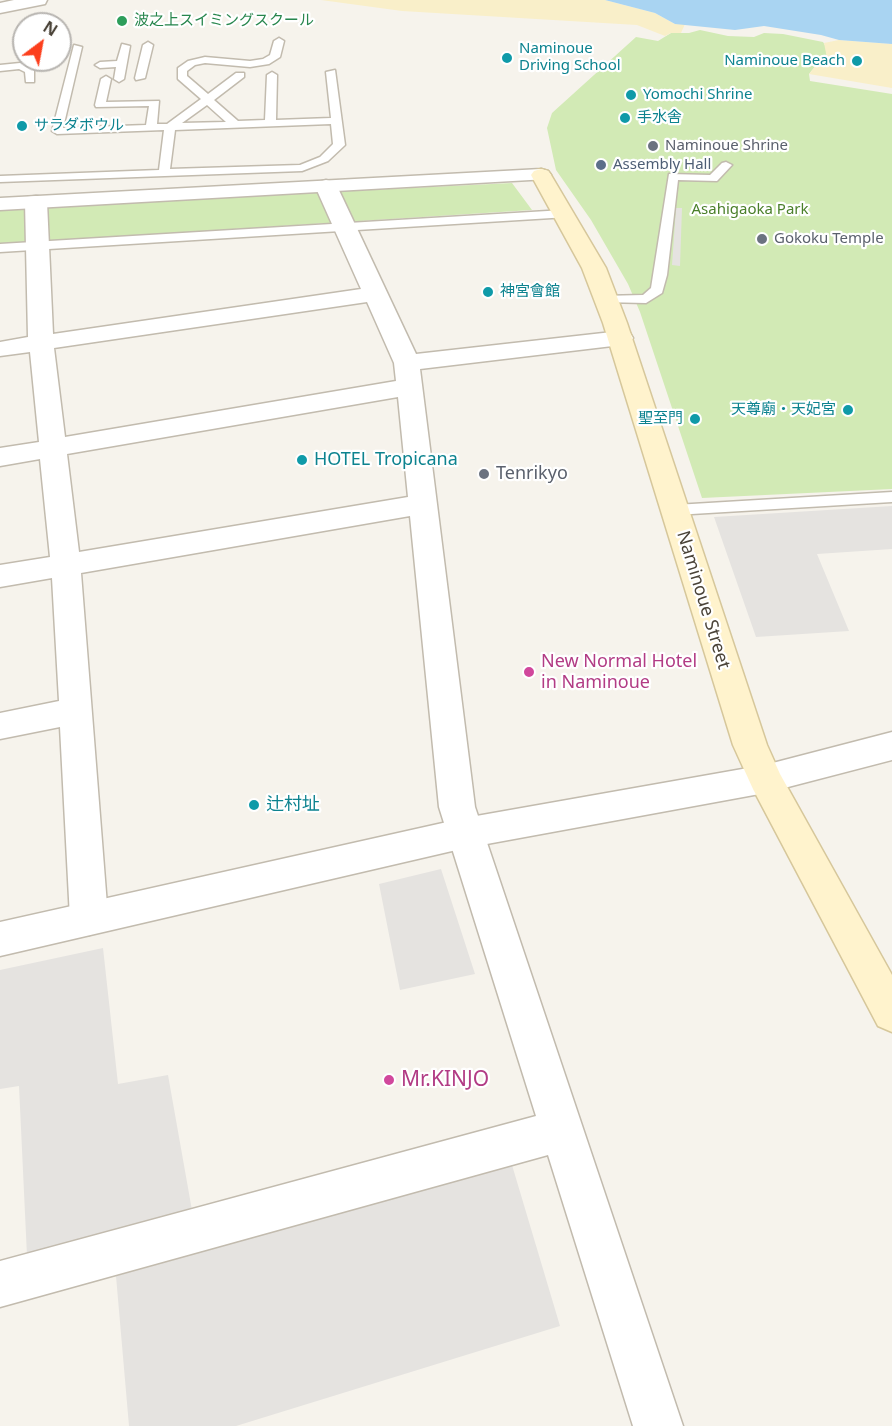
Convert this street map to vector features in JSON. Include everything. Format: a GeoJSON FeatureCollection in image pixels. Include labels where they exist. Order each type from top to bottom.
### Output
{"type":"FeatureCollection","features":[{"type":"Feature","properties":{"kind":"main road","name":"Naminoue Street"},"geometry":{"type":"LineString","coordinates":[[541,175],[594,268],[621,338],[740,720],[765,779],[892,1013]]}},
{"type":"Feature","properties":{"kind":"street"},"geometry":{"type":"LineString","coordinates":[[0,8],[39,0]]}},
{"type":"Feature","properties":{"kind":"street"},"geometry":{"type":"LineString","coordinates":[[0,204],[541,175]]}},
{"type":"Feature","properties":{"kind":"street"},"geometry":{"type":"LineString","coordinates":[[326,186],[375,294],[408,375],[457,807],[658,1426]]}},
{"type":"Feature","properties":{"kind":"street"},"geometry":{"type":"LineString","coordinates":[[36,202],[36,246],[42,343],[66,564],[89,918]]}},
{"type":"Feature","properties":{"kind":"street"},"geometry":{"type":"LineString","coordinates":[[0,349],[375,294]]}},
{"type":"Feature","properties":{"kind":"street"},"geometry":{"type":"LineString","coordinates":[[0,457],[408,375],[621,338]]}},
{"type":"Feature","properties":{"kind":"street"},"geometry":{"type":"LineString","coordinates":[[0,576],[423,504]]}},
{"type":"Feature","properties":{"kind":"street"},"geometry":{"type":"LineString","coordinates":[[0,726],[74,711]]}},
{"type":"Feature","properties":{"kind":"street"},"geometry":{"type":"LineString","coordinates":[[0,939],[465,832],[765,779],[892,746]]}},
{"type":"Feature","properties":{"kind":"street"},"geometry":{"type":"LineString","coordinates":[[0,1284],[561,1130]]}},
{"type":"Feature","properties":{"kind":"lane"},"geometry":{"type":"LineString","coordinates":[[236,125],[182,77],[182,70],[192,63],[205,60],[250,64],[265,62],[275,57],[279,41]]}},
{"type":"Feature","properties":{"kind":"lane"},"geometry":{"type":"LineString","coordinates":[[140,78],[148,64],[148,45]]}},
{"type":"Feature","properties":{"kind":"lane"},"geometry":{"type":"LineString","coordinates":[[119,79],[125,46]]}},
{"type":"Feature","properties":{"kind":"lane"},"geometry":{"type":"LineString","coordinates":[[77,47],[57,131],[335,121]]}},
{"type":"Feature","properties":{"kind":"lane"},"geometry":{"type":"LineString","coordinates":[[100,65],[121,64]]}},
{"type":"Feature","properties":{"kind":"lane"},"geometry":{"type":"LineString","coordinates":[[0,68],[20,66],[30,70],[30,80]]}},
{"type":"Feature","properties":{"kind":"lane"},"geometry":{"type":"LineString","coordinates":[[0,179],[302,168],[324,159],[339,145],[330,72]]}},
{"type":"Feature","properties":{"kind":"lane"},"geometry":{"type":"LineString","coordinates":[[164,173],[170,127],[240,75]]}},
{"type":"Feature","properties":{"kind":"lane"},"geometry":{"type":"LineString","coordinates":[[270,124],[272,75]]}},
{"type":"Feature","properties":{"kind":"lane"},"geometry":{"type":"LineString","coordinates":[[106,79],[100,105],[155,103],[151,128]]}},
{"type":"Feature","properties":{"kind":"lane"},"geometry":{"type":"LineString","coordinates":[[606,299],[646,299],[657,290],[661,275],[673,176],[713,179],[726,165]]}},
{"type":"Feature","properties":{"kind":"lane"},"geometry":{"type":"LineString","coordinates":[[0,248],[564,214]]}},
{"type":"Feature","properties":{"kind":"lane"},"geometry":{"type":"LineString","coordinates":[[675,510],[892,497]]}},
{"type":"Feature","properties":{"kind":"green space","name":"Asahigaoka Park"},"geometry":{"type":"Polygon","coordinates":[[[700,30],[728,36],[754,37],[764,33],[783,34],[823,42],[827,58],[817,64],[809,74],[810,81],[892,94],[892,489],[702,498],[640,312],[628,284],[591,220],[556,170],[547,128],[552,113],[636,37],[658,41],[671,33],[689,33],[700,30]]]}},
{"type":"Feature","properties":{"kind":"green space"},"geometry":{"type":"Polygon","coordinates":[[[512,183],[532,210],[0,244],[0,208],[512,183]]]}},
{"type":"Feature","properties":{"kind":"sand"},"geometry":{"type":"Polygon","coordinates":[[[321,0],[605,0],[655,13],[675,24],[685,24],[681,33],[671,33],[665,36],[637,25],[402,11],[321,0]]]}},
{"type":"Feature","properties":{"kind":"sand","name":"Naminoue Beach"},"geometry":{"type":"Polygon","coordinates":[[[839,40],[892,44],[892,88],[809,74],[817,64],[827,58],[824,43],[839,40]]]}},
{"type":"Feature","properties":{"kind":"shaded area"},"geometry":{"type":"Polygon","coordinates":[[[676,208],[682,208],[680,266],[672,265],[676,208]]]}},
{"type":"Feature","properties":{"kind":"shaded area"},"geometry":{"type":"Polygon","coordinates":[[[892,506],[892,549],[817,554],[849,631],[756,637],[714,517],[892,506]]]}},
{"type":"Feature","properties":{"kind":"shaded area"},"geometry":{"type":"Polygon","coordinates":[[[441,869],[475,974],[400,990],[379,884],[441,869]]]}},
{"type":"Feature","properties":{"kind":"shaded area"},"geometry":{"type":"Polygon","coordinates":[[[103,948],[118,1084],[168,1075],[193,1216],[27,1256],[19,1086],[0,1089],[0,970],[103,948]]]}},
{"type":"Feature","properties":{"kind":"shaded area"},"geometry":{"type":"Polygon","coordinates":[[[512,1165],[560,1326],[236,1426],[129,1426],[116,1276],[512,1165]]]}},
{"type":"Feature","properties":{"kind":"water"},"geometry":{"type":"Polygon","coordinates":[[[605,0],[892,0],[892,44],[839,40],[764,26],[735,30],[675,24],[655,13],[605,0]]]}},
{"type":"Feature","properties":{"kind":"place","name":"波之上スイミングスクール"},"geometry":{"type":"Point","coordinates":[122,21]}},
{"type":"Feature","properties":{"kind":"place","name":"Naminoue Driving School"},"geometry":{"type":"Point","coordinates":[507,58]}},
{"type":"Feature","properties":{"kind":"place","name":"Naminoue Beach"},"geometry":{"type":"Point","coordinates":[857,61]}},
{"type":"Feature","properties":{"kind":"place","name":"Yomochi Shrine"},"geometry":{"type":"Point","coordinates":[631,95]}},
{"type":"Feature","properties":{"kind":"place","name":"手水舎"},"geometry":{"type":"Point","coordinates":[625,118]}},
{"type":"Feature","properties":{"kind":"place","name":"サラダボウル"},"geometry":{"type":"Point","coordinates":[22,126]}},
{"type":"Feature","properties":{"kind":"place","name":"Naminoue Shrine"},"geometry":{"type":"Point","coordinates":[653,146]}},
{"type":"Feature","properties":{"kind":"place","name":"Assembly Hall"},"geometry":{"type":"Point","coordinates":[601,165]}},
{"type":"Feature","properties":{"kind":"place","name":"Gokoku Temple"},"geometry":{"type":"Point","coordinates":[762,239]}},
{"type":"Feature","properties":{"kind":"place","name":"神宮會館"},"geometry":{"type":"Point","coordinates":[488,292]}},
{"type":"Feature","properties":{"kind":"place","name":"天尊廟・天妃宮"},"geometry":{"type":"Point","coordinates":[848,410]}},
{"type":"Feature","properties":{"kind":"place","name":"聖至門"},"geometry":{"type":"Point","coordinates":[695,419]}},
{"type":"Feature","properties":{"kind":"place","name":"HOTEL Tropicana"},"geometry":{"type":"Point","coordinates":[302,460]}},
{"type":"Feature","properties":{"kind":"place","name":"Tenrikyo"},"geometry":{"type":"Point","coordinates":[484,474]}},
{"type":"Feature","properties":{"kind":"place","name":"New Normal Hotel in Naminoue"},"geometry":{"type":"Point","coordinates":[529,672]}},
{"type":"Feature","properties":{"kind":"place","name":"辻村址"},"geometry":{"type":"Point","coordinates":[254,805]}},
{"type":"Feature","properties":{"kind":"place","name":"Mr.KINJO"},"geometry":{"type":"Point","coordinates":[389,1080]}}]}
